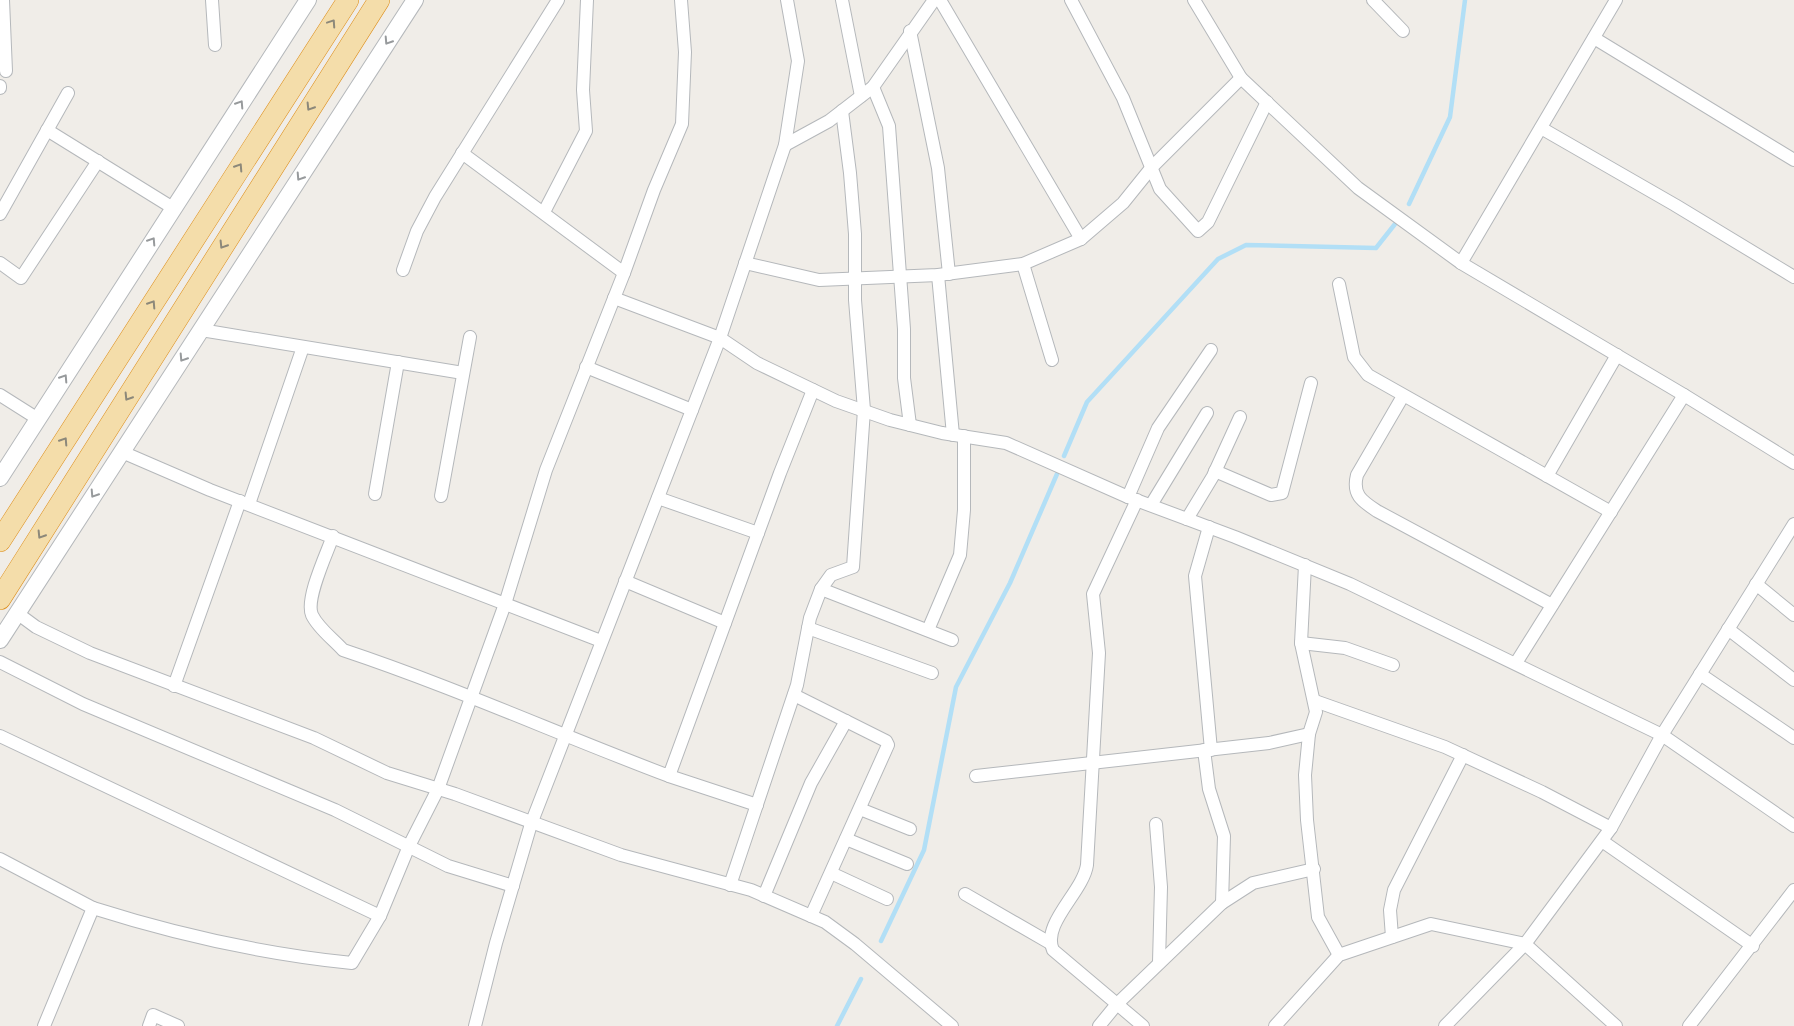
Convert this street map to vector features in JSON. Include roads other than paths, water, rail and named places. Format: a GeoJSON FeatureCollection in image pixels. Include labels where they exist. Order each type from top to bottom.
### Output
{"type":"FeatureCollection","features":[{"type":"Feature","properties":{"kind":"highway"},"geometry":{"type":"LineString","coordinates":[[0,541],[348,0]]}},
{"type":"Feature","properties":{"kind":"highway"},"geometry":{"type":"LineString","coordinates":[[0,599],[378,0]]}},
{"type":"Feature","properties":{"kind":"street"},"geometry":{"type":"LineString","coordinates":[[3,0],[6,71]]}},
{"type":"Feature","properties":{"kind":"street"},"geometry":{"type":"LineString","coordinates":[[212,0],[215,45]]}},
{"type":"Feature","properties":{"kind":"street"},"geometry":{"type":"LineString","coordinates":[[3,466],[38,419],[308,0]]}},
{"type":"Feature","properties":{"kind":"street"},"geometry":{"type":"LineString","coordinates":[[0,640],[415,0]]}},
{"type":"Feature","properties":{"kind":"street"},"geometry":{"type":"LineString","coordinates":[[544,212],[586,131],[582,90],[587,0]]}},
{"type":"Feature","properties":{"kind":"street"},"geometry":{"type":"LineString","coordinates":[[0,858],[93,908],[154,927],[220,943],[296,957],[352,963],[380,916],[409,846],[438,789],[473,698],[505,604],[546,470],[624,273],[654,190],[682,124],[685,52],[681,0]]}},
{"type":"Feature","properties":{"kind":"street"},"geometry":{"type":"LineString","coordinates":[[475,1026],[531,824],[720,338],[785,145],[798,61],[787,0]]}},
{"type":"Feature","properties":{"kind":"street"},"geometry":{"type":"LineString","coordinates":[[842,0],[861,96]]}},
{"type":"Feature","properties":{"kind":"street"},"geometry":{"type":"LineString","coordinates":[[785,145],[829,121],[873,86],[910,31],[934,0]]}},
{"type":"Feature","properties":{"kind":"street"},"geometry":{"type":"LineString","coordinates":[[940,0],[1081,239]]}},
{"type":"Feature","properties":{"kind":"street"},"geometry":{"type":"LineString","coordinates":[[1071,0],[1123,98],[1160,189],[1198,230],[1208,222],[1267,102]]}},
{"type":"Feature","properties":{"kind":"street"},"geometry":{"type":"LineString","coordinates":[[1194,0],[1242,78],[1358,188],[1461,263],[1684,395],[1794,463]]}},
{"type":"Feature","properties":{"kind":"street"},"geometry":{"type":"LineString","coordinates":[[1373,0],[1402,31]]}},
{"type":"Feature","properties":{"kind":"street"},"geometry":{"type":"LineString","coordinates":[[1461,263],[1616,0]]}},
{"type":"Feature","properties":{"kind":"street"},"geometry":{"type":"LineString","coordinates":[[403,270],[417,231],[554,1]]}},
{"type":"Feature","properties":{"kind":"street"},"geometry":{"type":"LineString","coordinates":[[910,31],[938,168],[944,275],[964,510],[960,555],[928,630]]}},
{"type":"Feature","properties":{"kind":"street"},"geometry":{"type":"LineString","coordinates":[[1594,38],[1794,160]]}},
{"type":"Feature","properties":{"kind":"street"},"geometry":{"type":"LineString","coordinates":[[745,263],[818,280],[944,275],[1023,264],[1081,239],[1123,203],[1152,167],[1242,78]]}},
{"type":"Feature","properties":{"kind":"street"},"geometry":{"type":"LineString","coordinates":[[873,86],[889,126],[904,328],[904,378],[910,425]]}},
{"type":"Feature","properties":{"kind":"street"},"geometry":{"type":"LineString","coordinates":[[0,214],[68,93]]}},
{"type":"Feature","properties":{"kind":"street"},"geometry":{"type":"LineString","coordinates":[[730,884],[794,695],[808,628],[821,588],[830,575],[853,567],[864,410],[855,278],[855,234],[842,111]]}},
{"type":"Feature","properties":{"kind":"street"},"geometry":{"type":"LineString","coordinates":[[1541,128],[1675,205],[1794,277]]}},
{"type":"Feature","properties":{"kind":"street"},"geometry":{"type":"LineString","coordinates":[[47,130],[173,208]]}},
{"type":"Feature","properties":{"kind":"street"},"geometry":{"type":"LineString","coordinates":[[462,153],[624,273]]}},
{"type":"Feature","properties":{"kind":"street"},"geometry":{"type":"LineString","coordinates":[[0,263],[21,278],[98,161]]}},
{"type":"Feature","properties":{"kind":"street"},"geometry":{"type":"LineString","coordinates":[[1023,264],[1052,360]]}},
{"type":"Feature","properties":{"kind":"street"},"geometry":{"type":"LineString","coordinates":[[1338,284],[1354,357],[1359,366],[1368,375],[1611,512]]}},
{"type":"Feature","properties":{"kind":"street"},"geometry":{"type":"LineString","coordinates":[[614,298],[720,338],[757,363],[813,390],[864,410],[910,425],[1006,444],[1132,498],[1350,584],[1662,735],[1794,826]]}},
{"type":"Feature","properties":{"kind":"street"},"geometry":{"type":"LineString","coordinates":[[201,330],[463,373]]}},
{"type":"Feature","properties":{"kind":"street"},"geometry":{"type":"LineString","coordinates":[[441,496],[470,337]]}},
{"type":"Feature","properties":{"kind":"street"},"geometry":{"type":"LineString","coordinates":[[174,686],[245,503],[302,347]]}},
{"type":"Feature","properties":{"kind":"street"},"geometry":{"type":"LineString","coordinates":[[1143,1026],[1052,950],[1050,943],[1054,927],[1086,873],[1094,763],[1099,643],[1093,594],[1158,428],[1211,350]]}},
{"type":"Feature","properties":{"kind":"street"},"geometry":{"type":"LineString","coordinates":[[1547,476],[1617,355]]}},
{"type":"Feature","properties":{"kind":"street"},"geometry":{"type":"LineString","coordinates":[[375,494],[398,362]]}},
{"type":"Feature","properties":{"kind":"street"},"geometry":{"type":"LineString","coordinates":[[586,367],[692,410]]}},
{"type":"Feature","properties":{"kind":"street"},"geometry":{"type":"LineString","coordinates":[[1216,471],[1271,495],[1282,493],[1311,383]]}},
{"type":"Feature","properties":{"kind":"street"},"geometry":{"type":"LineString","coordinates":[[669,776],[758,533],[813,390]]}},
{"type":"Feature","properties":{"kind":"street"},"geometry":{"type":"LineString","coordinates":[[0,395],[38,419]]}},
{"type":"Feature","properties":{"kind":"street"},"geometry":{"type":"LineString","coordinates":[[1516,663],[1684,395]]}},
{"type":"Feature","properties":{"kind":"street"},"geometry":{"type":"LineString","coordinates":[[1403,396],[1357,475],[1354,489],[1356,494],[1363,502],[1377,511],[1552,605]]}},
{"type":"Feature","properties":{"kind":"street"},"geometry":{"type":"LineString","coordinates":[[1151,505],[1206,413]]}},
{"type":"Feature","properties":{"kind":"street"},"geometry":{"type":"LineString","coordinates":[[1187,519],[1216,471],[1240,417]]}},
{"type":"Feature","properties":{"kind":"street"},"geometry":{"type":"LineString","coordinates":[[122,452],[245,503],[601,641]]}},
{"type":"Feature","properties":{"kind":"street"},"geometry":{"type":"LineString","coordinates":[[658,498],[758,533]]}},
{"type":"Feature","properties":{"kind":"street"},"geometry":{"type":"LineString","coordinates":[[1445,1026],[1525,944],[1602,841],[1662,735],[1794,524]]}},
{"type":"Feature","properties":{"kind":"street"},"geometry":{"type":"LineString","coordinates":[[1209,527],[1195,576],[1208,750],[1209,790],[1224,836],[1222,903]]}},
{"type":"Feature","properties":{"kind":"street"},"geometry":{"type":"LineString","coordinates":[[333,536],[311,601],[312,615],[325,632],[343,650],[473,698],[564,736],[669,776],[757,805]]}},
{"type":"Feature","properties":{"kind":"street"},"geometry":{"type":"LineString","coordinates":[[1305,566],[1301,643],[1316,712],[1309,734],[1306,793],[1307,820],[1318,917],[1339,955]]}},
{"type":"Feature","properties":{"kind":"street"},"geometry":{"type":"LineString","coordinates":[[625,581],[725,623]]}},
{"type":"Feature","properties":{"kind":"street"},"geometry":{"type":"LineString","coordinates":[[1756,584],[1794,615]]}},
{"type":"Feature","properties":{"kind":"street"},"geometry":{"type":"LineString","coordinates":[[821,588],[952,640]]}},
{"type":"Feature","properties":{"kind":"street"},"geometry":{"type":"LineString","coordinates":[[17,613],[36,627],[90,653],[314,738],[387,773],[438,789],[621,855],[730,884],[825,922],[855,944],[952,1026]]}},
{"type":"Feature","properties":{"kind":"street"},"geometry":{"type":"LineString","coordinates":[[808,628],[932,673]]}},
{"type":"Feature","properties":{"kind":"street"},"geometry":{"type":"LineString","coordinates":[[1728,629],[1794,680]]}},
{"type":"Feature","properties":{"kind":"street"},"geometry":{"type":"LineString","coordinates":[[1301,643],[1346,648],[1393,665]]}},
{"type":"Feature","properties":{"kind":"street"},"geometry":{"type":"LineString","coordinates":[[0,662],[83,704],[335,810],[448,866],[513,886]]}},
{"type":"Feature","properties":{"kind":"street"},"geometry":{"type":"LineString","coordinates":[[1700,674],[1794,738]]}},
{"type":"Feature","properties":{"kind":"street"},"geometry":{"type":"LineString","coordinates":[[794,695],[886,741],[888,745],[811,916]]}},
{"type":"Feature","properties":{"kind":"street"},"geometry":{"type":"LineString","coordinates":[[1315,701],[1445,747],[1542,792],[1611,828]]}},
{"type":"Feature","properties":{"kind":"street"},"geometry":{"type":"LineString","coordinates":[[764,896],[811,783],[846,721]]}},
{"type":"Feature","properties":{"kind":"street"},"geometry":{"type":"LineString","coordinates":[[976,776],[1269,743],[1309,734]]}},
{"type":"Feature","properties":{"kind":"street"},"geometry":{"type":"LineString","coordinates":[[0,736],[380,916]]}},
{"type":"Feature","properties":{"kind":"street"},"geometry":{"type":"LineString","coordinates":[[1392,937],[1390,910],[1394,890],[1463,756]]}},
{"type":"Feature","properties":{"kind":"street"},"geometry":{"type":"LineString","coordinates":[[860,809],[910,829]]}},
{"type":"Feature","properties":{"kind":"street"},"geometry":{"type":"LineString","coordinates":[[1156,824],[1161,887],[1159,962]]}},
{"type":"Feature","properties":{"kind":"street"},"geometry":{"type":"LineString","coordinates":[[846,839],[907,864]]}},
{"type":"Feature","properties":{"kind":"street"},"geometry":{"type":"LineString","coordinates":[[1602,841],[1753,946]]}},
{"type":"Feature","properties":{"kind":"street"},"geometry":{"type":"LineString","coordinates":[[1099,1026],[1117,1004],[1159,962],[1222,903],[1253,883],[1314,869]]}},
{"type":"Feature","properties":{"kind":"street"},"geometry":{"type":"LineString","coordinates":[[831,873],[887,899]]}},
{"type":"Feature","properties":{"kind":"street"},"geometry":{"type":"LineString","coordinates":[[1689,1026],[1753,946],[1794,890]]}},
{"type":"Feature","properties":{"kind":"street"},"geometry":{"type":"LineString","coordinates":[[965,894],[1050,943]]}},
{"type":"Feature","properties":{"kind":"street"},"geometry":{"type":"LineString","coordinates":[[44,1026],[93,908]]}},
{"type":"Feature","properties":{"kind":"street"},"geometry":{"type":"LineString","coordinates":[[1276,1026],[1339,955],[1431,924],[1525,944],[1616,1026]]}},
{"type":"Feature","properties":{"kind":"street"},"geometry":{"type":"LineString","coordinates":[[149,1026],[154,1015],[178,1026]]}},
{"type":"Feature","properties":{"kind":"waterway"},"geometry":{"type":"LineString","coordinates":[[1409,204],[1450,117],[1465,0]]}},
{"type":"Feature","properties":{"kind":"waterway"},"geometry":{"type":"LineString","coordinates":[[1064,456],[1087,402],[1218,259],[1246,245],[1376,248],[1395,224]]}},
{"type":"Feature","properties":{"kind":"waterway"},"geometry":{"type":"LineString","coordinates":[[881,941],[924,850],[956,687],[1010,583],[1057,474]]}},
{"type":"Feature","properties":{"kind":"waterway"},"geometry":{"type":"LineString","coordinates":[[837,1026],[861,979]]}}]}
